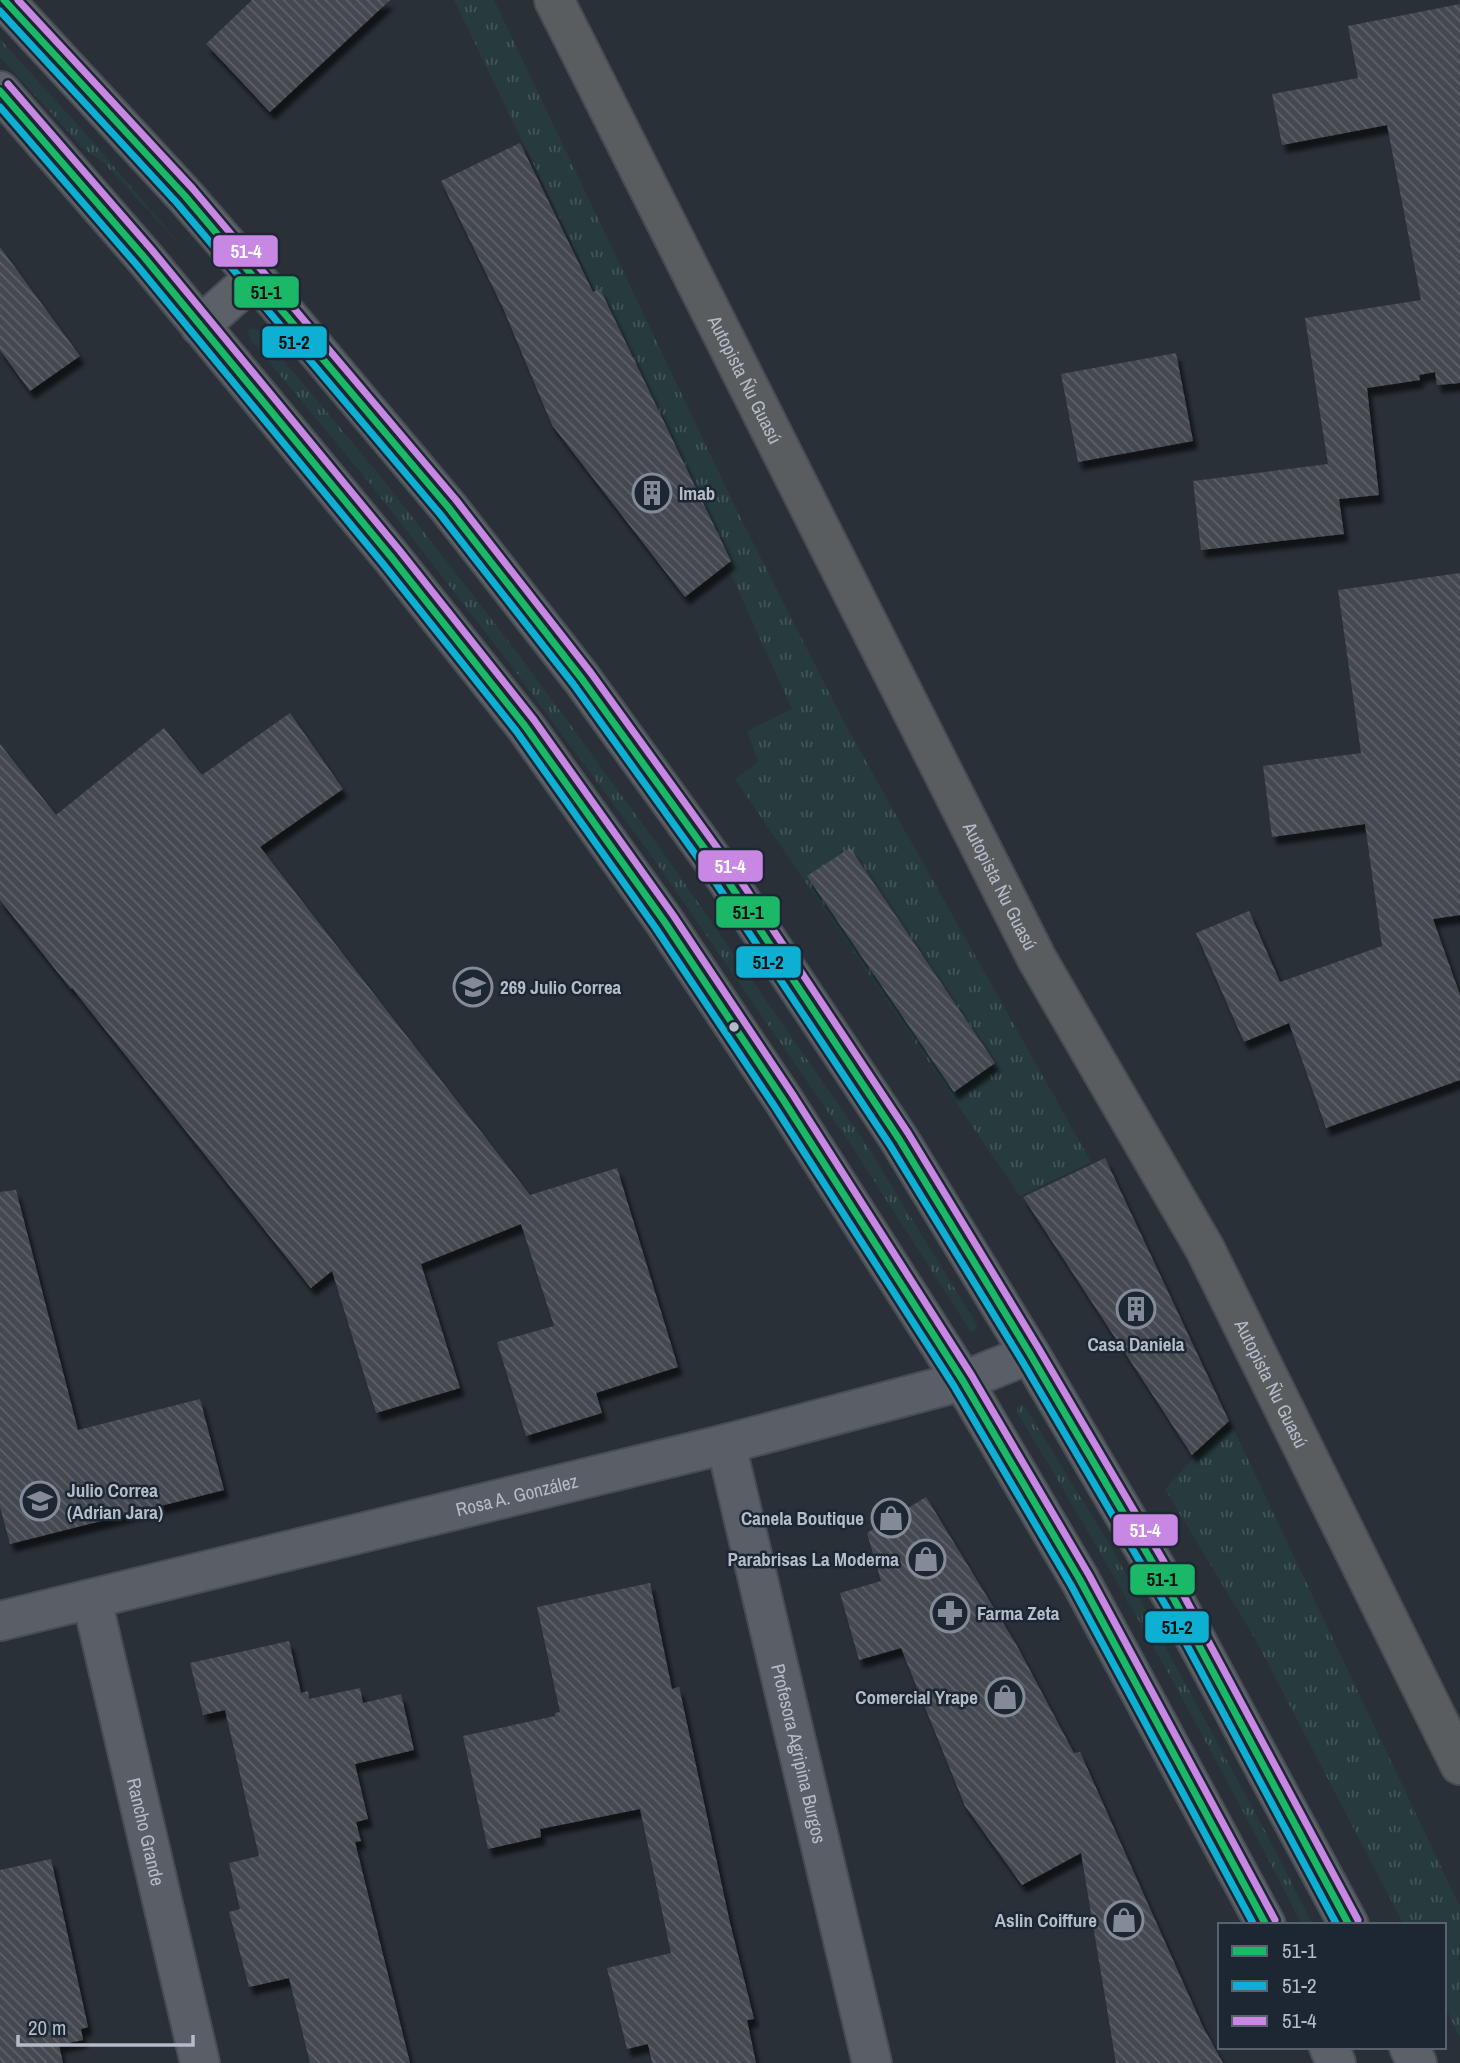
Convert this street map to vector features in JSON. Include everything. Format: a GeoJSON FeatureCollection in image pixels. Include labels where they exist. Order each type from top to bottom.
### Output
{"type":"FeatureCollection","features":[{"type":"Feature","properties":{"kind":"highway","name":"Autopista Ñu Guasú"},"geometry":{"type":"LineString","coordinates":[[554,0],[1037,959],[1205,1249],[1460,1765]]}},
{"type":"Feature","properties":{"kind":"main road"},"geometry":{"type":"LineString","coordinates":[[4,0],[185,196],[457,517],[582,679],[725,877],[899,1139],[1030,1354],[1175,1601],[1348,1923]]}},
{"type":"Feature","properties":{"kind":"main road"},"geometry":{"type":"LineString","coordinates":[[0,91],[392,558],[525,726],[671,932],[784,1101],[963,1381],[1080,1580],[1265,1923]]}},
{"type":"Feature","properties":{"kind":"main road"},"geometry":{"type":"LineString","coordinates":[[200,326],[255,277]]}},
{"type":"Feature","properties":{"kind":"street","name":"Rosa A. González"},"geometry":{"type":"LineString","coordinates":[[0,1621],[726,1444],[963,1381],[1030,1354]]}},
{"type":"Feature","properties":{"kind":"street","name":"Profesora Agripina Burgos"},"geometry":{"type":"LineString","coordinates":[[726,1444],[872,2063]]}},
{"type":"Feature","properties":{"kind":"street","name":"Rancho Grande"},"geometry":{"type":"LineString","coordinates":[[92,1600],[200,2063]]}},
{"type":"Feature","properties":{"kind":"green space"},"geometry":{"type":"Polygon","coordinates":[[[454,0],[494,0],[742,521],[845,724],[1091,1162],[1020,1196],[735,779],[758,762],[747,731],[792,709],[719,548],[454,0]]]}},
{"type":"Feature","properties":{"kind":"green space"},"geometry":{"type":"Polygon","coordinates":[[[0,39],[184,249],[103,162],[85,150],[0,57],[0,39]]]}},
{"type":"Feature","properties":{"kind":"green space"},"geometry":{"type":"Polygon","coordinates":[[[252,328],[259,331],[382,478],[520,656],[660,848],[866,1144],[977,1325],[976,1330],[971,1332],[855,1151],[651,855],[510,664],[372,486],[250,339],[248,331],[252,328]]]}},
{"type":"Feature","properties":{"kind":"green space"},"geometry":{"type":"Polygon","coordinates":[[[1024,1405],[1114,1552],[1312,1923],[1301,1923],[1164,1666],[1017,1412],[1018,1406],[1024,1405]]]}},
{"type":"Feature","properties":{"kind":"green space"},"geometry":{"type":"Polygon","coordinates":[[[1233,1428],[1460,1907],[1460,2038],[1446,2008],[1446,1923],[1403,1923],[1254,1637],[1165,1489],[1207,1444],[1233,1428]]]}},
{"type":"Feature","properties":{"kind":"building"},"geometry":{"type":"Polygon","coordinates":[[[252,0],[390,0],[270,112],[206,44],[252,0]]]}},
{"type":"Feature","properties":{"kind":"building"},"geometry":{"type":"Polygon","coordinates":[[[1460,4],[1460,383],[1437,385],[1435,372],[1419,375],[1420,380],[1367,388],[1379,495],[1339,499],[1344,534],[1201,550],[1193,481],[1328,464],[1305,318],[1421,300],[1387,125],[1282,145],[1272,94],[1358,78],[1348,26],[1460,4]]]}},
{"type":"Feature","properties":{"kind":"building","name":"Imab"},"geometry":{"type":"Polygon","coordinates":[[[520,143],[593,292],[600,289],[731,561],[685,597],[552,425],[503,308],[441,181],[520,143]]]}},
{"type":"Feature","properties":{"kind":"building"},"geometry":{"type":"Polygon","coordinates":[[[0,247],[80,356],[30,391],[0,350],[0,247]]]}},
{"type":"Feature","properties":{"kind":"building"},"geometry":{"type":"Polygon","coordinates":[[[1176,353],[1193,441],[1078,462],[1061,374],[1176,353]]]}},
{"type":"Feature","properties":{"kind":"building"},"geometry":{"type":"Polygon","coordinates":[[[1460,573],[1460,915],[1433,919],[1460,995],[1460,1080],[1326,1128],[1289,1023],[1244,1042],[1196,933],[1249,911],[1280,982],[1382,946],[1365,824],[1272,837],[1263,766],[1361,753],[1338,590],[1460,573]]]}},
{"type":"Feature","properties":{"kind":"building"},"geometry":{"type":"Polygon","coordinates":[[[290,713],[343,789],[260,847],[530,1195],[617,1168],[678,1367],[596,1393],[602,1413],[526,1436],[497,1342],[554,1326],[521,1224],[421,1264],[460,1388],[376,1413],[332,1271],[311,1288],[0,900],[0,744],[56,815],[164,728],[202,775],[290,713]]]}},
{"type":"Feature","properties":{"kind":"building"},"geometry":{"type":"Polygon","coordinates":[[[850,848],[995,1063],[954,1092],[807,876],[850,848]]]}},
{"type":"Feature","properties":{"kind":"building","name":"Casa Daniela"},"geometry":{"type":"Polygon","coordinates":[[[1105,1158],[1229,1421],[1192,1455],[1023,1197],[1105,1158]]]}},
{"type":"Feature","properties":{"kind":"building"},"geometry":{"type":"Polygon","coordinates":[[[16,1190],[78,1430],[200,1399],[224,1490],[10,1544],[0,1507],[0,1192],[16,1190]]]}},
{"type":"Feature","properties":{"kind":"building"},"geometry":{"type":"Polygon","coordinates":[[[926,1497],[1016,1644],[1074,1753],[1080,1752],[1203,2027],[1223,2063],[1116,2063],[1081,1853],[1022,1885],[965,1806],[901,1648],[859,1660],[840,1593],[881,1581],[867,1533],[926,1497]]]}},
{"type":"Feature","properties":{"kind":"building"},"geometry":{"type":"Polygon","coordinates":[[[650,1583],[672,1689],[679,1687],[730,1923],[754,2019],[747,2020],[756,2063],[652,2063],[648,2044],[627,2049],[607,1968],[671,1953],[640,1809],[540,1829],[541,1837],[488,1849],[463,1736],[555,1716],[555,1713],[560,1712],[537,1607],[650,1583]]]}},
{"type":"Feature","properties":{"kind":"building"},"geometry":{"type":"Polygon","coordinates":[[[289,1641],[301,1693],[308,1691],[309,1699],[360,1688],[363,1703],[401,1694],[414,1750],[355,1764],[368,1819],[356,1822],[361,1841],[355,1842],[410,2063],[310,2063],[289,1978],[249,1987],[229,1912],[240,1909],[229,1863],[259,1856],[225,1710],[203,1715],[190,1663],[289,1641]]]}},
{"type":"Feature","properties":{"kind":"building"},"geometry":{"type":"Polygon","coordinates":[[[51,1859],[88,2027],[81,2029],[83,2040],[59,2045],[63,2063],[0,2063],[0,1870],[51,1859]]]}},
{"type":"Feature","properties":{"kind":"transit line","name":"51-1"},"geometry":{"type":"LineString","coordinates":[[4,0],[185,196],[448,507],[582,679],[725,877],[899,1139],[1030,1354],[1175,1601],[1348,1923]]}},
{"type":"Feature","properties":{"kind":"transit line","name":"51-4"},"geometry":{"type":"LineString","coordinates":[[18,0],[193,189],[456,500],[591,673],[734,871],[908,1133],[1039,1349],[1184,1596],[1358,1920]]}},
{"type":"Feature","properties":{"kind":"transit line","name":"51-2"},"geometry":{"type":"LineString","coordinates":[[0,11],[177,203],[440,514],[574,685],[716,883],[890,1145],[1021,1359],[1166,1606],[1336,1923]]}},
{"type":"Feature","properties":{"kind":"transit line","name":"51-4"},"geometry":{"type":"LineString","coordinates":[[8,84],[152,250],[400,551],[534,720],[673,915],[793,1095],[972,1376],[1089,1575],[1275,1920]]}},
{"type":"Feature","properties":{"kind":"transit line","name":"51-1"},"geometry":{"type":"LineString","coordinates":[[0,91],[144,257],[392,558],[525,726],[664,921],[784,1101],[963,1381],[1080,1580],[1265,1923]]}},
{"type":"Feature","properties":{"kind":"transit line","name":"51-2"},"geometry":{"type":"LineString","coordinates":[[0,107],[136,264],[384,565],[517,732],[655,927],[775,1107],[954,1386],[1071,1585],[1253,1923]]}},
{"type":"Feature","properties":{"kind":"place","name":"Imab"},"geometry":{"type":"Point","coordinates":[652,493]}},
{"type":"Feature","properties":{"kind":"place","name":"269 Julio Correa"},"geometry":{"type":"Point","coordinates":[473,987]}},
{"type":"Feature","properties":{"kind":"place","name":"Casa Daniela"},"geometry":{"type":"Point","coordinates":[1136,1309]}},
{"type":"Feature","properties":{"kind":"place","name":"Julio Correa (Adrian Jara)"},"geometry":{"type":"Point","coordinates":[40,1501]}},
{"type":"Feature","properties":{"kind":"place","name":"Canela Boutique"},"geometry":{"type":"Point","coordinates":[891,1518]}},
{"type":"Feature","properties":{"kind":"place","name":"Parabrisas La Moderna"},"geometry":{"type":"Point","coordinates":[926,1559]}},
{"type":"Feature","properties":{"kind":"place","name":"Farma Zeta"},"geometry":{"type":"Point","coordinates":[950,1613]}},
{"type":"Feature","properties":{"kind":"place","name":"Comercial Yrape"},"geometry":{"type":"Point","coordinates":[1005,1697]}},
{"type":"Feature","properties":{"kind":"place","name":"Aslin Coiffure"},"geometry":{"type":"Point","coordinates":[1124,1920]}}]}
